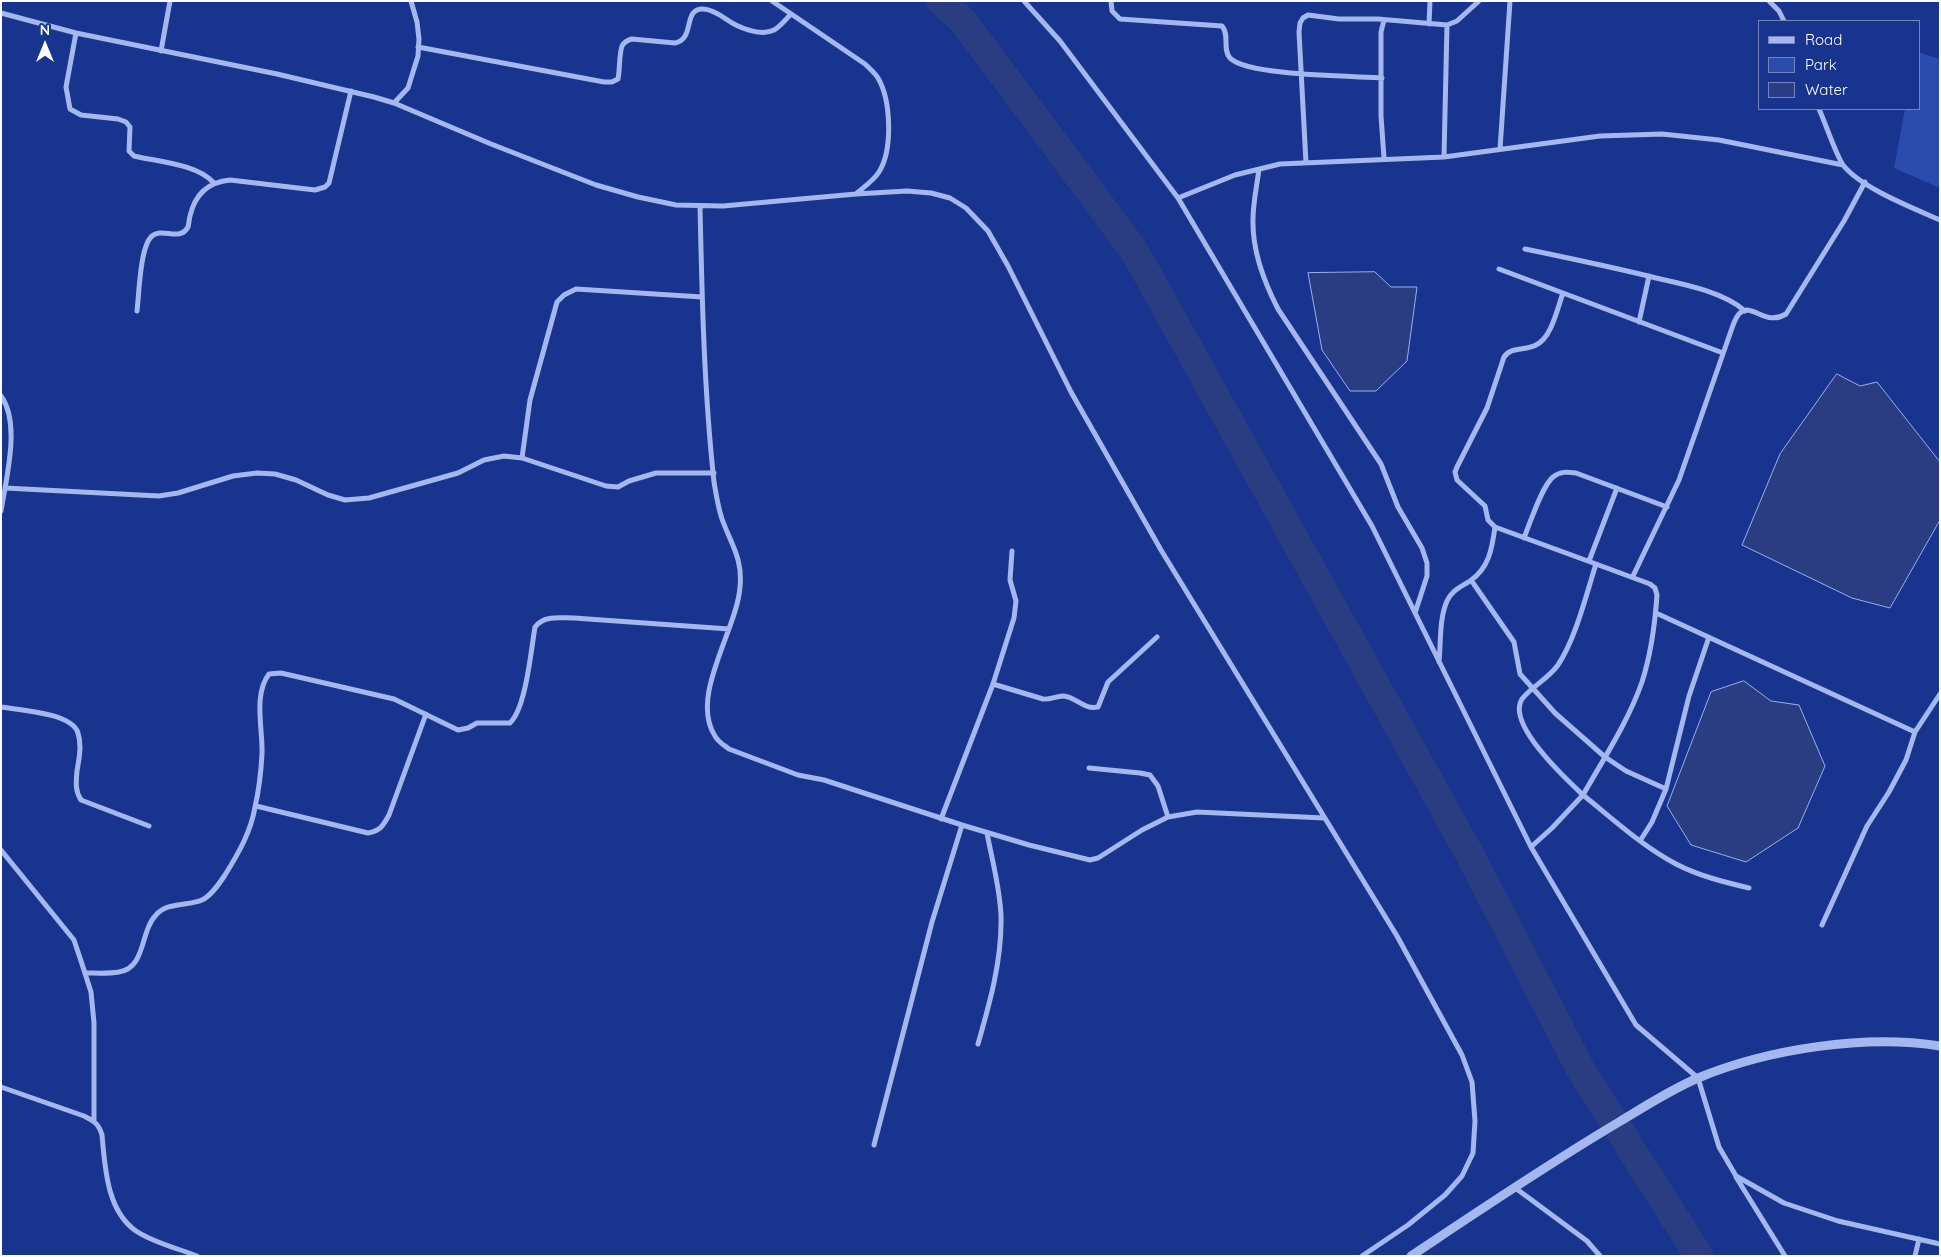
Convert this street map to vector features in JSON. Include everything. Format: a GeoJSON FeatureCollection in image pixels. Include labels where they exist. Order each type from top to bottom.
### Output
{"type":"FeatureCollection","features":[{"type":"Feature","properties":{"kind":"street"},"geometry":{"type":"LineString","coordinates":[[161,51],[170,1]]}},
{"type":"Feature","properties":{"kind":"street"},"geometry":{"type":"LineString","coordinates":[[394,103],[408,88],[416,63],[418,47],[417,22],[411,1]]}},
{"type":"Feature","properties":{"kind":"street"},"geometry":{"type":"LineString","coordinates":[[772,1],[865,64],[877,77],[884,91],[888,112],[887,150],[880,172],[856,194]]}},
{"type":"Feature","properties":{"kind":"street"},"geometry":{"type":"LineString","coordinates":[[1024,1],[1060,41],[1178,198],[1372,526],[1531,847],[1636,1025],[1698,1078],[1719,1147],[1785,1256]]}},
{"type":"Feature","properties":{"kind":"street"},"geometry":{"type":"LineString","coordinates":[[1111,1],[1112,11],[1120,19],[1222,26],[1226,34],[1226,50],[1230,58],[1237,63],[1249,67],[1303,74],[1382,78]]}},
{"type":"Feature","properties":{"kind":"street"},"geometry":{"type":"LineString","coordinates":[[1429,24],[1430,1]]}},
{"type":"Feature","properties":{"kind":"street"},"geometry":{"type":"LineString","coordinates":[[1306,163],[1300,32],[1300,23],[1303,18],[1308,15],[1339,19],[1447,25],[1457,21],[1478,1]]}},
{"type":"Feature","properties":{"kind":"street"},"geometry":{"type":"LineString","coordinates":[[1500,150],[1510,1]]}},
{"type":"Feature","properties":{"kind":"street"},"geometry":{"type":"LineString","coordinates":[[1772,2],[1783,20]]}},
{"type":"Feature","properties":{"kind":"street"},"geometry":{"type":"LineString","coordinates":[[418,47],[612,82],[618,79],[621,68],[622,45],[626,41],[632,39],[682,42],[686,37],[692,14],[697,10],[709,10],[736,25],[763,32],[776,29],[791,14]]}},
{"type":"Feature","properties":{"kind":"street"},"geometry":{"type":"LineString","coordinates":[[1,13],[76,33],[250,68],[394,103],[491,144],[596,185],[676,206],[723,206],[908,191],[931,193],[950,198],[966,208],[988,231],[1008,266],[1071,392],[1160,550],[1397,936],[1462,1055],[1472,1082],[1475,1121],[1473,1154],[1462,1176],[1446,1195],[1408,1225],[1362,1256]]}},
{"type":"Feature","properties":{"kind":"street"},"geometry":{"type":"LineString","coordinates":[[1384,20],[1381,32],[1381,116],[1384,158]]}},
{"type":"Feature","properties":{"kind":"street"},"geometry":{"type":"LineString","coordinates":[[1444,157],[1447,25]]}},
{"type":"Feature","properties":{"kind":"street"},"geometry":{"type":"LineString","coordinates":[[76,33],[66,87],[70,109],[81,115],[118,119],[126,122],[130,127],[129,151],[134,156],[195,169],[206,175],[214,183]]}},
{"type":"Feature","properties":{"kind":"street"},"geometry":{"type":"LineString","coordinates":[[137,311],[142,262],[146,245],[152,236],[158,233],[177,234],[184,232],[188,226],[190,214],[204,189],[214,183],[230,180],[315,190],[326,187],[329,183],[350,91]]}},
{"type":"Feature","properties":{"kind":"street"},"geometry":{"type":"LineString","coordinates":[[1819,110],[1843,165]]}},
{"type":"Feature","properties":{"kind":"street"},"geometry":{"type":"LineString","coordinates":[[1178,198],[1235,175],[1280,164],[1384,158],[1444,157],[1600,136],[1662,134],[1719,140],[1843,165],[1865,182],[1940,220]]}},
{"type":"Feature","properties":{"kind":"street"},"geometry":{"type":"LineString","coordinates":[[1259,169],[1253,220],[1254,241],[1264,282],[1278,309],[1381,464],[1398,507],[1422,548],[1427,563],[1427,576],[1415,613]]}},
{"type":"Feature","properties":{"kind":"street"},"geometry":{"type":"LineString","coordinates":[[1633,576],[1667,507],[1692,445],[1723,353],[1739,314],[1745,311],[1752,311],[1770,319],[1778,319],[1786,314],[1844,221],[1865,182]]}},
{"type":"Feature","properties":{"kind":"street"},"geometry":{"type":"LineString","coordinates":[[700,206],[702,297],[717,501],[722,519],[737,553],[741,572],[740,589],[708,694],[708,720],[714,736],[720,742],[729,749],[798,775],[824,780],[962,826],[1076,858],[1090,860],[1098,858],[1168,816],[1197,812],[1324,818]]}},
{"type":"Feature","properties":{"kind":"street"},"geometry":{"type":"LineString","coordinates":[[1525,249],[1650,276],[1706,291],[1738,304],[1745,311]]}},
{"type":"Feature","properties":{"kind":"street"},"geometry":{"type":"LineString","coordinates":[[1499,269],[1723,353]]}},
{"type":"Feature","properties":{"kind":"street"},"geometry":{"type":"LineString","coordinates":[[1639,322],[1650,276]]}},
{"type":"Feature","properties":{"kind":"street"},"geometry":{"type":"LineString","coordinates":[[522,458],[525,423],[535,382],[557,302],[564,294],[576,289],[702,297]]}},
{"type":"Feature","properties":{"kind":"street"},"geometry":{"type":"LineString","coordinates":[[1531,847],[1583,795],[1605,757],[1629,712],[1642,681],[1650,651],[1656,613],[1657,595],[1655,588],[1650,584],[1633,576],[1495,527],[1488,520],[1485,506],[1457,480],[1455,472],[1487,408],[1504,357],[1508,352],[1537,345],[1544,338],[1563,294]]}},
{"type":"Feature","properties":{"kind":"street"},"geometry":{"type":"LineString","coordinates":[[1,396],[8,405],[12,436],[1,511]]}},
{"type":"Feature","properties":{"kind":"street"},"geometry":{"type":"LineString","coordinates":[[5,488],[159,496],[178,493],[233,476],[257,473],[275,474],[296,480],[328,495],[345,500],[369,498],[458,473],[484,460],[504,456],[522,458],[606,486],[618,487],[629,481],[656,473],[714,473]]}},
{"type":"Feature","properties":{"kind":"street"},"geometry":{"type":"LineString","coordinates":[[1524,538],[1547,485],[1554,476],[1564,472],[1576,473],[1667,507]]}},
{"type":"Feature","properties":{"kind":"street"},"geometry":{"type":"LineString","coordinates":[[1588,561],[1617,488]]}},
{"type":"Feature","properties":{"kind":"street"},"geometry":{"type":"LineString","coordinates":[[1439,662],[1447,601],[1454,590],[1481,572],[1488,561],[1495,527]]}},
{"type":"Feature","properties":{"kind":"street"},"geometry":{"type":"LineString","coordinates":[[941,819],[993,684],[1014,618],[1016,607],[1010,580],[1012,551]]}},
{"type":"Feature","properties":{"kind":"street"},"geometry":{"type":"LineString","coordinates":[[1596,564],[1562,657],[1558,665],[1522,700],[1519,708],[1520,718],[1533,741],[1549,761],[1583,795],[1640,841],[1676,864],[1714,880],[1749,888]]}},
{"type":"Feature","properties":{"kind":"street"},"geometry":{"type":"LineString","coordinates":[[1471,580],[1514,642],[1520,674],[1556,713],[1605,757],[1626,771],[1666,789]]}},
{"type":"Feature","properties":{"kind":"street"},"geometry":{"type":"LineString","coordinates":[[1656,613],[1915,732]]}},
{"type":"Feature","properties":{"kind":"street"},"geometry":{"type":"LineString","coordinates":[[85,973],[120,972],[129,969],[138,960],[148,925],[157,913],[166,908],[202,900],[212,892],[224,876],[250,830],[256,806],[262,754],[260,696],[263,682],[269,674],[280,673],[378,694],[394,699],[458,730],[482,722],[510,723],[516,717],[522,703],[535,627],[540,620],[574,618],[729,629]]}},
{"type":"Feature","properties":{"kind":"street"},"geometry":{"type":"LineString","coordinates":[[993,684],[1043,699],[1050,700],[1064,696],[1091,709],[1098,708],[1108,682],[1157,637]]}},
{"type":"Feature","properties":{"kind":"street"},"geometry":{"type":"LineString","coordinates":[[1640,841],[1652,822],[1666,789],[1689,696],[1709,637]]}},
{"type":"Feature","properties":{"kind":"street"},"geometry":{"type":"LineString","coordinates":[[1822,925],[1867,826],[1889,792],[1906,760],[1915,732],[1940,694]]}},
{"type":"Feature","properties":{"kind":"street"},"geometry":{"type":"LineString","coordinates":[[1,707],[59,717],[70,722],[78,731],[80,747],[75,784],[77,795],[81,800],[149,826]]}},
{"type":"Feature","properties":{"kind":"street"},"geometry":{"type":"LineString","coordinates":[[256,806],[368,833],[377,832],[389,816],[426,714]]}},
{"type":"Feature","properties":{"kind":"street"},"geometry":{"type":"LineString","coordinates":[[1089,768],[1150,775],[1158,786],[1168,816]]}},
{"type":"Feature","properties":{"kind":"street"},"geometry":{"type":"LineString","coordinates":[[874,1144],[932,922],[962,826]]}},
{"type":"Feature","properties":{"kind":"street"},"geometry":{"type":"LineString","coordinates":[[978,1044],[993,990],[1000,945],[1001,916],[999,891],[987,833]]}},
{"type":"Feature","properties":{"kind":"street"},"geometry":{"type":"LineString","coordinates":[[1,850],[74,940],[91,992],[94,1023],[94,1121]]}},
{"type":"Feature","properties":{"kind":"street"},"geometry":{"type":"LineString","coordinates":[[1411,1256],[1561,1156],[1698,1078],[1773,1054],[1843,1043],[1916,1042],[1940,1046]]}},
{"type":"Feature","properties":{"kind":"street"},"geometry":{"type":"LineString","coordinates":[[1,1087],[94,1121],[99,1126],[102,1135],[111,1196],[117,1210],[127,1223],[150,1238],[197,1256]]}},
{"type":"Feature","properties":{"kind":"street"},"geometry":{"type":"LineString","coordinates":[[1736,1176],[1784,1203],[1838,1221],[1940,1244]]}},
{"type":"Feature","properties":{"kind":"street"},"geometry":{"type":"LineString","coordinates":[[1514,1187],[1587,1241],[1600,1256]]}},
{"type":"Feature","properties":{"kind":"street"},"geometry":{"type":"LineString","coordinates":[[1915,1256],[1919,1239]]}},
{"type":"Feature","properties":{"kind":"green space"},"geometry":{"type":"Polygon","coordinates":[[[1921,53],[1940,59],[1940,188],[1894,168],[1905,110],[1921,110],[1921,53]]]}},
{"type":"Feature","properties":{"kind":"water"},"geometry":{"type":"Polygon","coordinates":[[[1375,272],[1391,287],[1417,287],[1407,361],[1376,391],[1350,391],[1322,350],[1308,273],[1375,272]]]}},
{"type":"Feature","properties":{"kind":"water"},"geometry":{"type":"Polygon","coordinates":[[[1837,374],[1860,386],[1877,382],[1940,462],[1940,520],[1890,608],[1852,598],[1742,545],[1780,454],[1837,374]]]}},
{"type":"Feature","properties":{"kind":"water"},"geometry":{"type":"Polygon","coordinates":[[[1744,681],[1771,701],[1799,705],[1825,766],[1798,828],[1746,862],[1691,845],[1667,806],[1711,692],[1744,681]]]}},
{"type":"Feature","properties":{"kind":"waterway"},"geometry":{"type":"LineString","coordinates":[[941,1],[963,21],[1135,252],[1470,855],[1581,1070],[1699,1256]]}}]}
